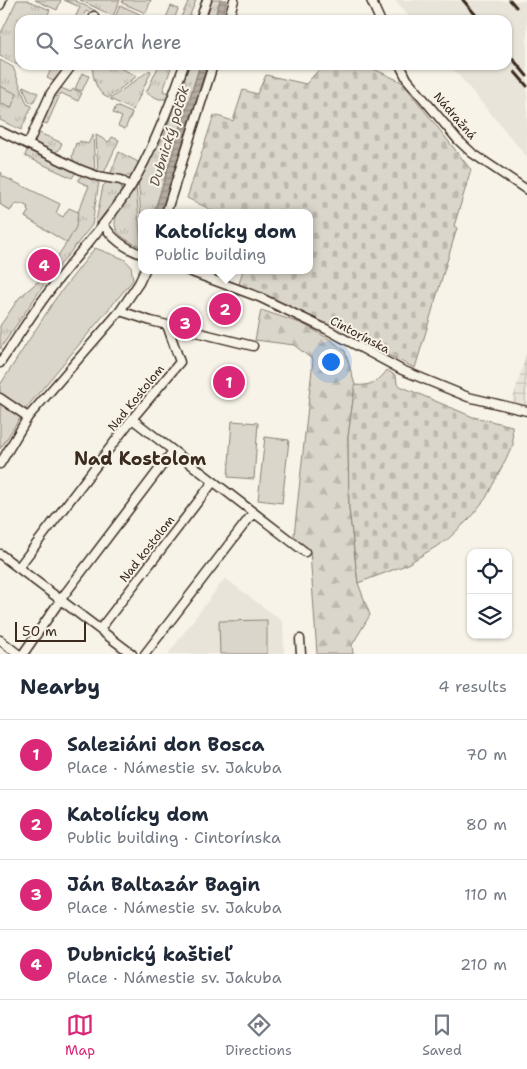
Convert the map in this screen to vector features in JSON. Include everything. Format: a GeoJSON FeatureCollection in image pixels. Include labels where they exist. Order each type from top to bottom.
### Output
{"type":"FeatureCollection","features":[{"type":"Feature","properties":{"kind":"street"},"geometry":{"type":"LineString","coordinates":[[0,5],[2,0]]}},
{"type":"Feature","properties":{"kind":"street"},"geometry":{"type":"LineString","coordinates":[[202,15],[208,0]]}},
{"type":"Feature","properties":{"kind":"street"},"geometry":{"type":"LineString","coordinates":[[230,15],[234,0]]}},
{"type":"Feature","properties":{"kind":"street"},"geometry":{"type":"LineString","coordinates":[[371,0],[378,15]]}},
{"type":"Feature","properties":{"kind":"street"},"geometry":{"type":"LineString","coordinates":[[28,144],[51,93],[68,70]]}},
{"type":"Feature","properties":{"kind":"street"},"geometry":{"type":"LineString","coordinates":[[0,363],[52,286],[104,225],[130,186],[143,163],[172,100],[182,70]]}},
{"type":"Feature","properties":{"kind":"street"},"geometry":{"type":"LineString","coordinates":[[167,209],[211,70]]}},
{"type":"Feature","properties":{"kind":"street","name":"Nádražná"},"geometry":{"type":"LineString","coordinates":[[402,70],[407,79],[458,140],[472,153],[527,190]]}},
{"type":"Feature","properties":{"kind":"street"},"geometry":{"type":"LineString","coordinates":[[0,131],[81,170],[96,176],[121,180],[130,186]]}},
{"type":"Feature","properties":{"kind":"street"},"geometry":{"type":"LineString","coordinates":[[104,225],[111,238],[138,253]]}},
{"type":"Feature","properties":{"kind":"street"},"geometry":{"type":"LineString","coordinates":[[0,464],[28,417],[120,311],[143,274]]}},
{"type":"Feature","properties":{"kind":"street","name":"Cintorínska"},"geometry":{"type":"LineString","coordinates":[[197,274],[259,297],[326,329],[402,370],[468,398],[527,411]]}},
{"type":"Feature","properties":{"kind":"street"},"geometry":{"type":"LineString","coordinates":[[120,311],[132,316],[252,346]]}},
{"type":"Feature","properties":{"kind":"street","name":"Nad Kostolom"},"geometry":{"type":"LineString","coordinates":[[18,568],[132,419],[180,362],[167,325]]}},
{"type":"Feature","properties":{"kind":"street"},"geometry":{"type":"LineString","coordinates":[[0,398],[28,417]]}},
{"type":"Feature","properties":{"kind":"street","name":"Nad kostolom"},"geometry":{"type":"LineString","coordinates":[[132,419],[305,552]]}},
{"type":"Feature","properties":{"kind":"street"},"geometry":{"type":"LineString","coordinates":[[23,654],[61,599],[173,451]]}},
{"type":"Feature","properties":{"kind":"street","name":"Nad kostolom"},"geometry":{"type":"LineString","coordinates":[[100,630],[213,482]]}},
{"type":"Feature","properties":{"kind":"street"},"geometry":{"type":"LineString","coordinates":[[145,654],[253,513]]}},
{"type":"Feature","properties":{"kind":"street"},"geometry":{"type":"LineString","coordinates":[[0,554],[132,654]]}},
{"type":"Feature","properties":{"kind":"street"},"geometry":{"type":"LineString","coordinates":[[300,639],[301,654]]}},
{"type":"Feature","properties":{"kind":"street"},"geometry":{"type":"LineString","coordinates":[[0,640],[18,654]]}},
{"type":"Feature","properties":{"kind":"shaded area"},"geometry":{"type":"Polygon","coordinates":[[[220,0],[227,0],[222,15],[216,15],[220,0]]]}},
{"type":"Feature","properties":{"kind":"shaded area"},"geometry":{"type":"Polygon","coordinates":[[[395,0],[527,1],[527,157],[454,70],[512,70],[512,15],[408,15],[395,0]]]}},
{"type":"Feature","properties":{"kind":"shaded area"},"geometry":{"type":"Polygon","coordinates":[[[198,70],[205,70],[162,209],[155,209],[198,70]]]}},
{"type":"Feature","properties":{"kind":"shaded area"},"geometry":{"type":"Polygon","coordinates":[[[527,351],[527,405],[512,402],[527,351]]]}},
{"type":"Feature","properties":{"kind":"shaded area"},"geometry":{"type":"Polygon","coordinates":[[[225,578],[283,622],[284,654],[168,654],[225,578]]]}},
{"type":"Feature","properties":{"kind":"green space"},"geometry":{"type":"Polygon","coordinates":[[[17,0],[27,0],[50,10],[48,15],[15,15],[15,64],[0,56],[0,35],[17,0]]]}},
{"type":"Feature","properties":{"kind":"green space"},"geometry":{"type":"Polygon","coordinates":[[[35,0],[61,0],[57,10],[35,0]]]}},
{"type":"Feature","properties":{"kind":"green space"},"geometry":{"type":"Polygon","coordinates":[[[64,0],[74,0],[96,11],[94,15],[86,11],[84,15],[76,15],[80,7],[64,0]]]}},
{"type":"Feature","properties":{"kind":"green space"},"geometry":{"type":"Polygon","coordinates":[[[80,0],[120,0],[113,15],[80,0]]]}},
{"type":"Feature","properties":{"kind":"green space"},"geometry":{"type":"Polygon","coordinates":[[[123,0],[151,0],[146,13],[122,3],[123,0]]]}},
{"type":"Feature","properties":{"kind":"green space"},"geometry":{"type":"Polygon","coordinates":[[[189,0],[196,0],[190,15],[182,15],[189,0]]]}},
{"type":"Feature","properties":{"kind":"green space"},"geometry":{"type":"Polygon","coordinates":[[[212,0],[220,0],[216,15],[207,15],[212,0]]]}},
{"type":"Feature","properties":{"kind":"green space"},"geometry":{"type":"Polygon","coordinates":[[[120,5],[142,15],[116,15],[120,5]]]}},
{"type":"Feature","properties":{"kind":"green space"},"geometry":{"type":"Polygon","coordinates":[[[171,6],[178,9],[176,15],[167,15],[171,6]]]}},
{"type":"Feature","properties":{"kind":"green space"},"geometry":{"type":"Polygon","coordinates":[[[0,60],[13,67],[27,104],[32,106],[21,130],[0,120],[0,60]]]}},
{"type":"Feature","properties":{"kind":"green space"},"geometry":{"type":"Polygon","coordinates":[[[51,70],[63,70],[53,81],[47,78],[51,70]]]}},
{"type":"Feature","properties":{"kind":"green space"},"geometry":{"type":"Polygon","coordinates":[[[93,70],[124,70],[137,76],[108,98],[101,93],[93,70]]]}},
{"type":"Feature","properties":{"kind":"green space"},"geometry":{"type":"Polygon","coordinates":[[[150,70],[151,72],[133,110],[110,99],[150,70]]]}},
{"type":"Feature","properties":{"kind":"green space"},"geometry":{"type":"Polygon","coordinates":[[[157,70],[170,70],[163,91],[170,94],[166,99],[159,99],[146,93],[157,70]]]}},
{"type":"Feature","properties":{"kind":"green space"},"geometry":{"type":"Polygon","coordinates":[[[187,70],[198,70],[155,209],[140,209],[138,177],[163,138],[187,70]]]}},
{"type":"Feature","properties":{"kind":"green space"},"geometry":{"type":"Polygon","coordinates":[[[319,70],[376,70],[402,82],[471,170],[454,226],[457,228],[415,368],[239,284],[242,274],[313,274],[313,209],[210,209],[187,198],[214,115],[233,121],[243,90],[257,94],[266,75],[306,84],[319,70]]]}},
{"type":"Feature","properties":{"kind":"green space"},"geometry":{"type":"Polygon","coordinates":[[[82,73],[89,76],[82,91],[75,89],[82,73]]]}},
{"type":"Feature","properties":{"kind":"green space"},"geometry":{"type":"Polygon","coordinates":[[[0,86],[17,94],[11,108],[0,103],[0,86]]]}},
{"type":"Feature","properties":{"kind":"green space"},"geometry":{"type":"Polygon","coordinates":[[[23,86],[38,93],[33,103],[29,102],[23,86]]]}},
{"type":"Feature","properties":{"kind":"green space"},"geometry":{"type":"Polygon","coordinates":[[[61,88],[71,92],[73,89],[82,93],[78,101],[61,93],[60,95],[55,93],[61,88]]]}},
{"type":"Feature","properties":{"kind":"green space"},"geometry":{"type":"Polygon","coordinates":[[[53,95],[59,97],[47,124],[41,122],[53,95]]]}},
{"type":"Feature","properties":{"kind":"green space"},"geometry":{"type":"Polygon","coordinates":[[[116,106],[132,113],[125,129],[118,126],[122,117],[113,113],[116,106]]]}},
{"type":"Feature","properties":{"kind":"green space"},"geometry":{"type":"Polygon","coordinates":[[[37,132],[62,143],[59,150],[53,153],[36,143],[34,138],[37,132]]]}},
{"type":"Feature","properties":{"kind":"green space"},"geometry":{"type":"Polygon","coordinates":[[[93,134],[95,172],[74,162],[72,156],[76,143],[78,144],[80,141],[88,144],[93,134]]]}},
{"type":"Feature","properties":{"kind":"green space"},"geometry":{"type":"Polygon","coordinates":[[[96,135],[109,142],[112,137],[119,140],[103,175],[98,172],[96,135]]]}},
{"type":"Feature","properties":{"kind":"green space"},"geometry":{"type":"Polygon","coordinates":[[[27,150],[76,172],[72,178],[25,156],[27,150]]]}},
{"type":"Feature","properties":{"kind":"green space"},"geometry":{"type":"Polygon","coordinates":[[[119,152],[138,162],[132,176],[110,175],[119,152]]]}},
{"type":"Feature","properties":{"kind":"green space"},"geometry":{"type":"Polygon","coordinates":[[[0,172],[2,176],[60,204],[56,213],[63,217],[69,208],[78,212],[76,227],[67,243],[25,217],[29,211],[28,207],[23,204],[15,204],[10,211],[0,204],[0,172]]]}},
{"type":"Feature","properties":{"kind":"green space"},"geometry":{"type":"Polygon","coordinates":[[[82,174],[99,182],[92,225],[52,275],[48,271],[67,242],[25,217],[29,211],[28,207],[23,204],[15,204],[10,211],[0,204],[0,194],[21,199],[51,223],[72,219],[78,212],[89,186],[78,181],[82,174]]]}},
{"type":"Feature","properties":{"kind":"green space"},"geometry":{"type":"Polygon","coordinates":[[[107,182],[119,183],[122,190],[95,226],[103,186],[107,182]]]}},
{"type":"Feature","properties":{"kind":"green space"},"geometry":{"type":"Polygon","coordinates":[[[136,186],[138,245],[120,234],[116,227],[115,221],[122,205],[136,186]]]}},
{"type":"Feature","properties":{"kind":"green space"},"geometry":{"type":"Polygon","coordinates":[[[95,248],[124,259],[131,266],[133,280],[27,407],[0,449],[0,385],[56,298],[95,248]]]}},
{"type":"Feature","properties":{"kind":"green space"},"geometry":{"type":"Polygon","coordinates":[[[42,278],[45,283],[0,349],[0,326],[19,298],[42,278]]]}},
{"type":"Feature","properties":{"kind":"green space"},"geometry":{"type":"Polygon","coordinates":[[[261,310],[303,324],[331,340],[345,351],[355,385],[348,437],[349,508],[358,583],[370,615],[352,645],[353,654],[317,654],[310,552],[294,536],[313,360],[294,345],[255,340],[261,310]]]}},
{"type":"Feature","properties":{"kind":"green space"},"geometry":{"type":"Polygon","coordinates":[[[387,370],[396,376],[397,384],[400,386],[473,417],[512,426],[513,445],[486,498],[469,519],[447,540],[406,565],[358,583],[349,508],[348,437],[355,385],[365,385],[374,382],[387,370]]]}},
{"type":"Feature","properties":{"kind":"green space"},"geometry":{"type":"Polygon","coordinates":[[[232,421],[258,423],[254,479],[228,477],[232,421]]]}},
{"type":"Feature","properties":{"kind":"green space"},"geometry":{"type":"Polygon","coordinates":[[[265,437],[289,440],[282,503],[258,500],[265,437]]]}},
{"type":"Feature","properties":{"kind":"green space"},"geometry":{"type":"Polygon","coordinates":[[[267,620],[267,654],[220,654],[219,621],[267,620]]]}},
{"type":"Feature","properties":{"kind":"railway"},"geometry":{"type":"LineString","coordinates":[[463,0],[476,15]]}},
{"type":"Feature","properties":{"kind":"railway"},"geometry":{"type":"LineString","coordinates":[[510,0],[516,7]]}},
{"type":"Feature","properties":{"kind":"railway"},"geometry":{"type":"LineString","coordinates":[[512,58],[527,76]]}},
{"type":"Feature","properties":{"kind":"railway"},"geometry":{"type":"LineString","coordinates":[[515,72],[527,86]]}},
{"type":"Feature","properties":{"kind":"place","name":"Dubnický kaštieľ"},"geometry":{"type":"Point","coordinates":[44,265]}},
{"type":"Feature","properties":{"kind":"place","name":"Katolícky dom"},"geometry":{"type":"Point","coordinates":[225,309]}},
{"type":"Feature","properties":{"kind":"place","name":"Ján Baltazár Bagin"},"geometry":{"type":"Point","coordinates":[185,323]}},
{"type":"Feature","properties":{"kind":"place","name":"Saleziáni don Bosca"},"geometry":{"type":"Point","coordinates":[229,382]}},
{"type":"Feature","properties":{"kind":"district","name":"Nad Kostolom"},"geometry":{"type":"Point","coordinates":[140,459]}},
{"type":"Feature","properties":{"kind":"water label","name":"Dubnický potok"},"geometry":{"type":"Point","coordinates":[169,136]}}]}
